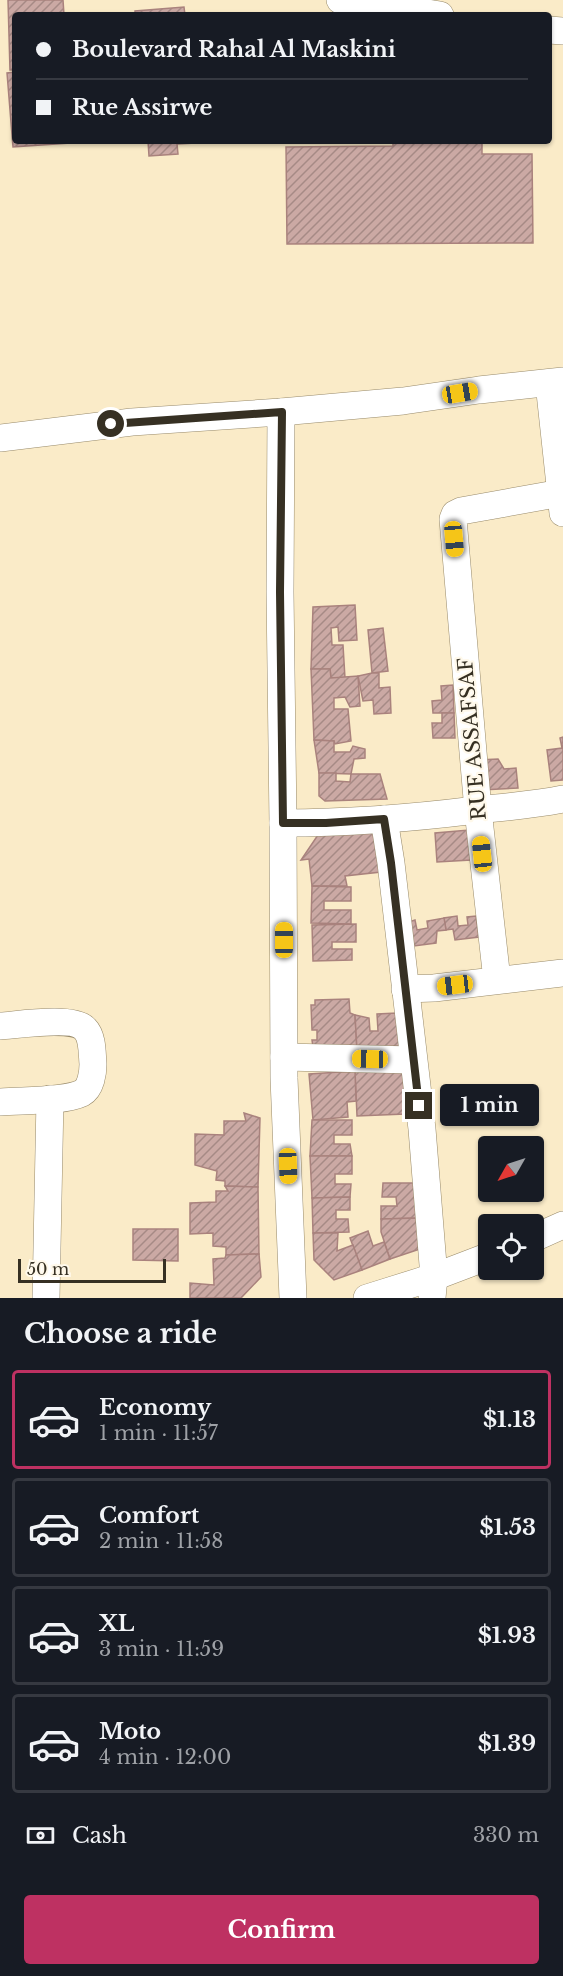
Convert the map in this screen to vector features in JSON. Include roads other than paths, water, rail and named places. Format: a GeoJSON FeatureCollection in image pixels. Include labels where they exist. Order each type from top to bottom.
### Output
{"type":"FeatureCollection","features":[{"type":"Feature","properties":{"kind":"street"},"geometry":{"type":"LineString","coordinates":[[339,0],[420,12]]}},
{"type":"Feature","properties":{"kind":"street"},"geometry":{"type":"LineString","coordinates":[[0,438],[132,422],[403,401],[556,382],[562,503]]}},
{"type":"Feature","properties":{"kind":"street"},"geometry":{"type":"LineString","coordinates":[[282,412],[280,592],[284,1057],[293,1298]]}},
{"type":"Feature","properties":{"kind":"street","name":"RUE ASSAFSAF"},"geometry":{"type":"LineString","coordinates":[[497,980],[486,899],[453,532],[454,516],[461,511],[562,503]]}},
{"type":"Feature","properties":{"kind":"street"},"geometry":{"type":"LineString","coordinates":[[283,823],[429,817],[563,799]]}},
{"type":"Feature","properties":{"kind":"street"},"geometry":{"type":"LineString","coordinates":[[384,819],[422,1129],[433,1287]]}},
{"type":"Feature","properties":{"kind":"street"},"geometry":{"type":"LineString","coordinates":[[405,989],[435,988],[563,973]]}},
{"type":"Feature","properties":{"kind":"street"},"geometry":{"type":"LineString","coordinates":[[0,1026],[69,1023],[84,1027],[88,1032],[93,1069],[89,1084],[83,1092],[50,1099],[0,1102]]}},
{"type":"Feature","properties":{"kind":"street"},"geometry":{"type":"LineString","coordinates":[[284,1057],[413,1060]]}},
{"type":"Feature","properties":{"kind":"street"},"geometry":{"type":"LineString","coordinates":[[46,1298],[50,1099]]}},
{"type":"Feature","properties":{"kind":"street"},"geometry":{"type":"LineString","coordinates":[[544,1234],[563,1225]]}},
{"type":"Feature","properties":{"kind":"street"},"geometry":{"type":"LineString","coordinates":[[367,1298],[433,1287],[478,1262]]}}]}
